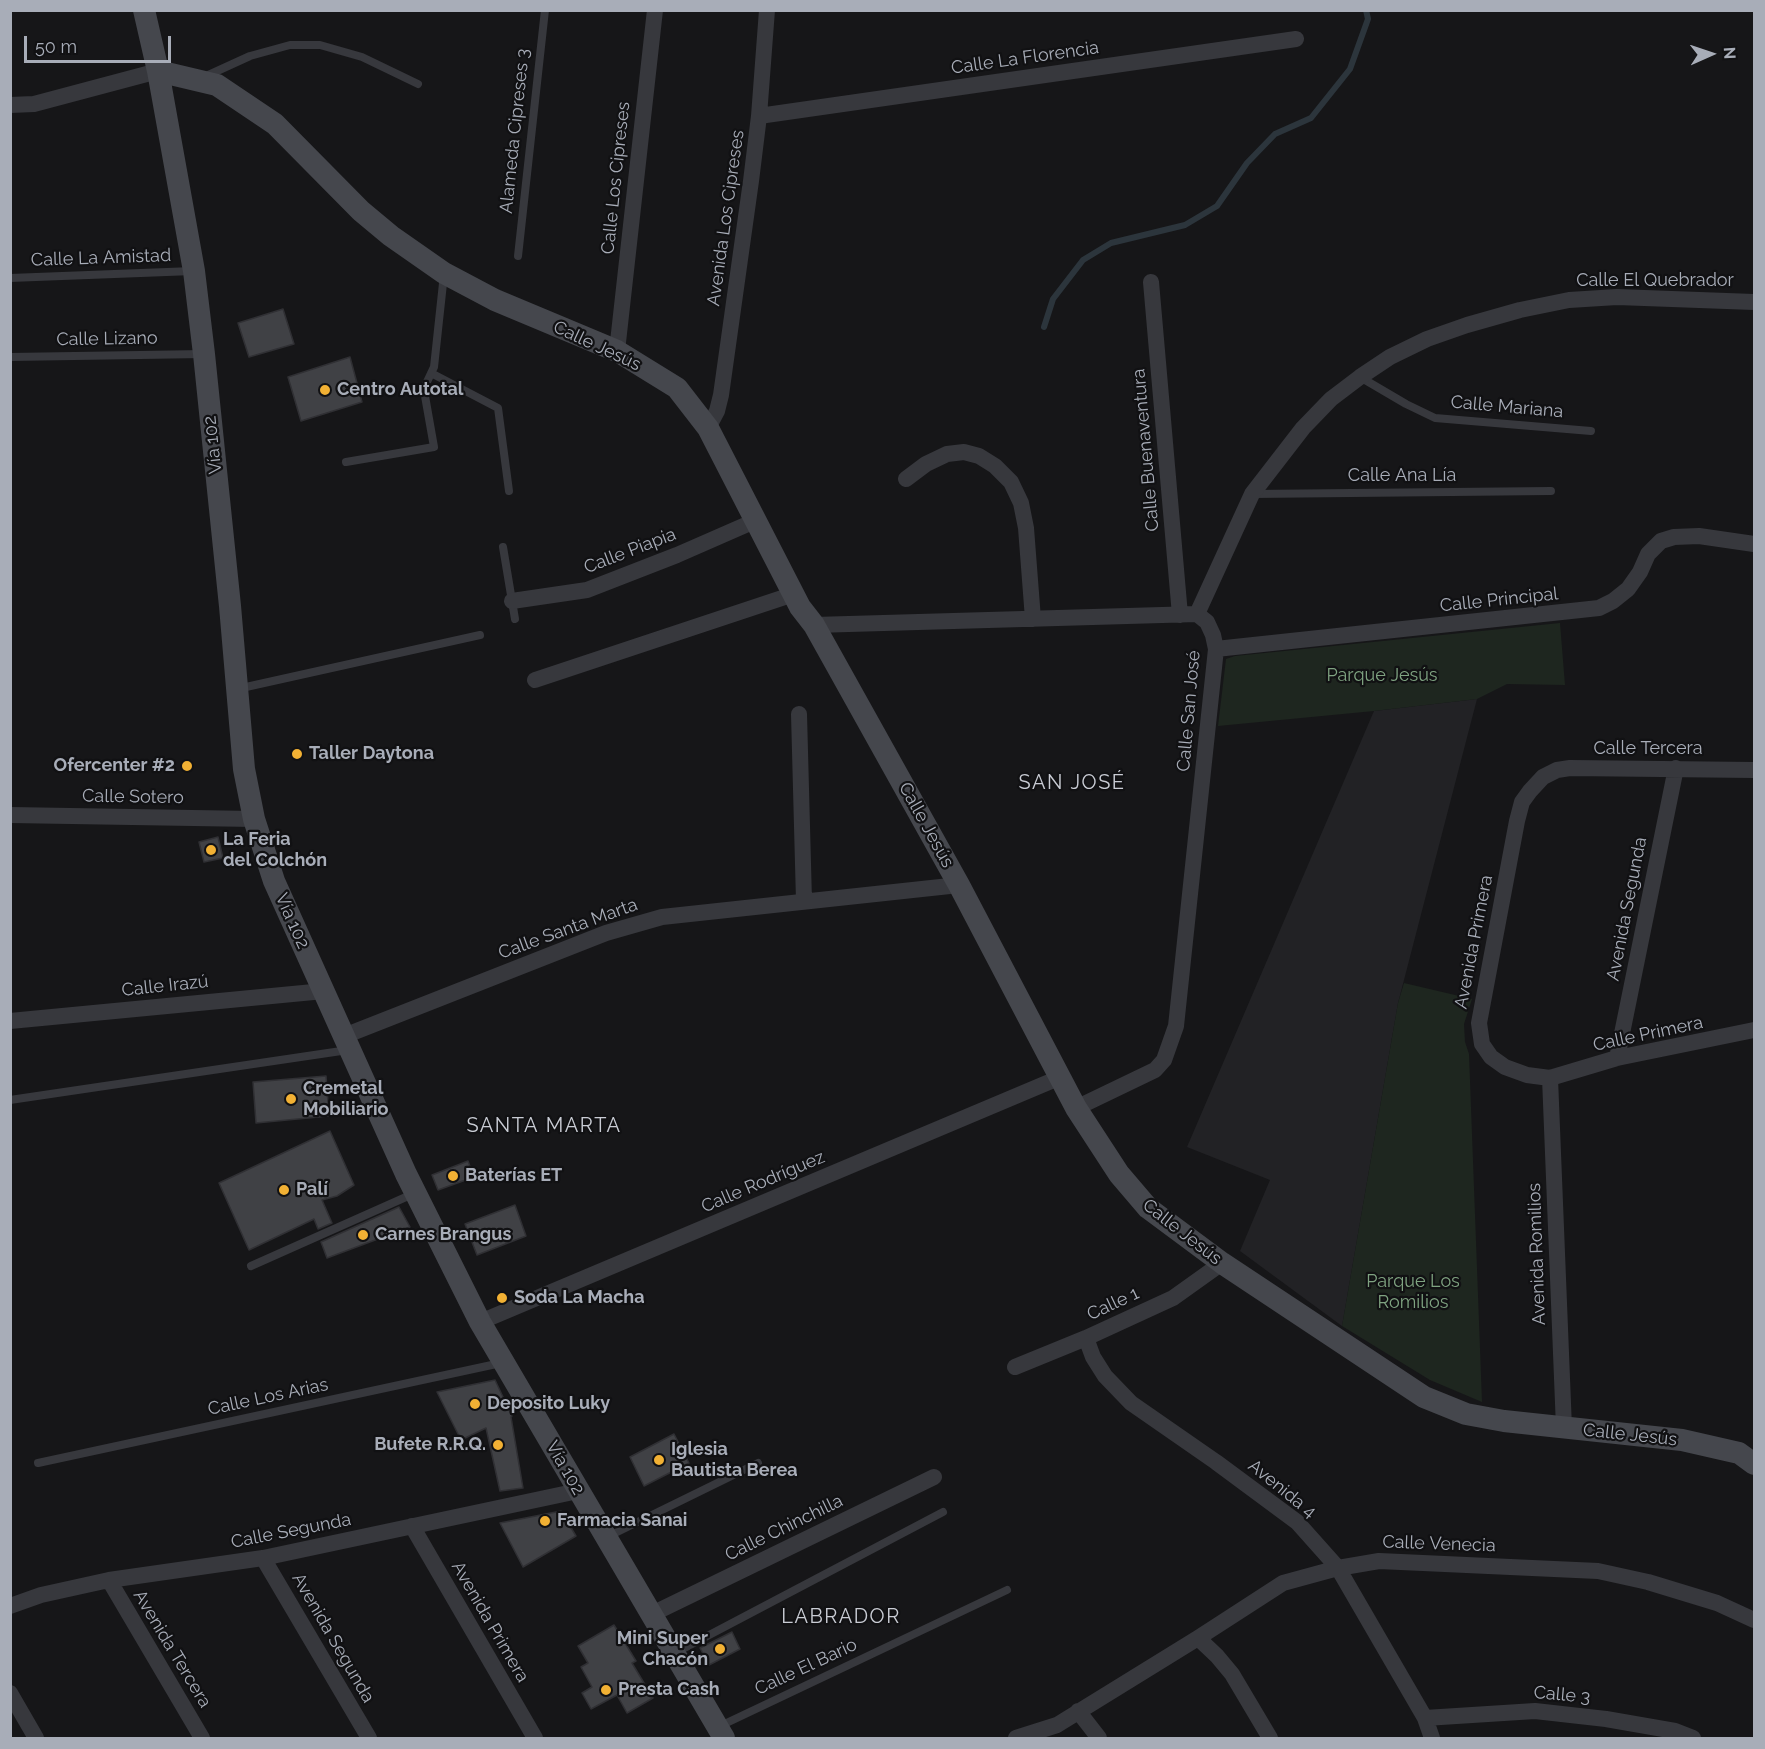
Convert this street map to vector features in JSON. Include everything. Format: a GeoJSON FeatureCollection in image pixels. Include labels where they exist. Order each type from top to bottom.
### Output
{"type":"FeatureCollection","features":[{"type":"Feature","properties":{"kind":"street","name":"Vía 102"},"geometry":{"type":"LineString","coordinates":[[144,10],[158,71],[194,271],[244,769],[254,819],[274,881],[416,1193],[480,1323],[721,1733]]}},
{"type":"Feature","properties":{"kind":"street","name":"Calle Los Cipreses"},"geometry":{"type":"LineString","coordinates":[[617,351],[655,10]]}},
{"type":"Feature","properties":{"kind":"street","name":"Avenida Los Cipreses"},"geometry":{"type":"LineString","coordinates":[[708,428],[717,411],[721,395],[759,116],[767,10]]}},
{"type":"Feature","properties":{"kind":"street","name":"Calle La Florencia"},"geometry":{"type":"LineString","coordinates":[[759,116],[1296,39]]}},
{"type":"Feature","properties":{"kind":"street","name":"Calle Jesús"},"geometry":{"type":"LineString","coordinates":[[158,71],[217,85],[275,124],[361,210],[391,236],[444,273],[495,300],[617,351],[677,388],[708,428],[794,594],[814,625],[959,885],[1076,1108],[1119,1174],[1148,1208],[1222,1263],[1424,1398],[1466,1414],[1504,1421],[1682,1440],[1739,1453],[1755,1464]]}},
{"type":"Feature","properties":{"kind":"street"},"geometry":{"type":"LineString","coordinates":[[10,105],[34,104],[158,71]]}},
{"type":"Feature","properties":{"kind":"street","name":"Calle Buenaventura"},"geometry":{"type":"LineString","coordinates":[[1151,282],[1180,615]]}},
{"type":"Feature","properties":{"kind":"street","name":"Calle El Quebrador"},"geometry":{"type":"LineString","coordinates":[[1197,614],[1252,494],[1303,428],[1331,399],[1390,357],[1427,339],[1509,313],[1569,300],[1617,297],[1755,302]]}},
{"type":"Feature","properties":{"kind":"street"},"geometry":{"type":"LineString","coordinates":[[906,478],[926,464],[947,454],[964,452],[979,456],[995,466],[1011,482],[1021,503],[1026,528],[1033,619]]}},
{"type":"Feature","properties":{"kind":"street","name":"Calle Piapia"},"geometry":{"type":"LineString","coordinates":[[512,602],[587,590],[677,555],[757,520]]}},
{"type":"Feature","properties":{"kind":"street","name":"Calle Principal"},"geometry":{"type":"LineString","coordinates":[[1216,649],[1599,608],[1613,601],[1628,589],[1640,572],[1648,554],[1661,541],[1674,537],[1699,536],[1755,544]]}},
{"type":"Feature","properties":{"kind":"street"},"geometry":{"type":"LineString","coordinates":[[535,680],[794,594]]}},
{"type":"Feature","properties":{"kind":"street"},"geometry":{"type":"LineString","coordinates":[[814,625],[1197,614]]}},
{"type":"Feature","properties":{"kind":"street","name":"Calle San José"},"geometry":{"type":"LineString","coordinates":[[1076,1108],[1155,1070],[1164,1060],[1176,1026],[1216,649],[1207,622],[1197,614]]}},
{"type":"Feature","properties":{"kind":"street"},"geometry":{"type":"LineString","coordinates":[[799,714],[804,901]]}},
{"type":"Feature","properties":{"kind":"street","name":"Calle Tercera"},"geometry":{"type":"LineString","coordinates":[[1543,777],[1557,770],[1570,768],[1755,770]]}},
{"type":"Feature","properties":{"kind":"street","name":"Avenida Segunda"},"geometry":{"type":"LineString","coordinates":[[1617,1058],[1676,768]]}},
{"type":"Feature","properties":{"kind":"street","name":"Avenida Primera"},"geometry":{"type":"LineString","coordinates":[[1543,777],[1522,802],[1517,821],[1479,1023],[1482,1044],[1491,1057],[1505,1067],[1527,1075],[1550,1078]]}},
{"type":"Feature","properties":{"kind":"street","name":"Calle Sotero"},"geometry":{"type":"LineString","coordinates":[[10,815],[254,819]]}},
{"type":"Feature","properties":{"kind":"street","name":"Calle Santa Marta"},"geometry":{"type":"LineString","coordinates":[[347,1043],[606,933],[662,917],[959,885]]}},
{"type":"Feature","properties":{"kind":"street","name":"Calle Irazú"},"geometry":{"type":"LineString","coordinates":[[10,1021],[324,991]]}},
{"type":"Feature","properties":{"kind":"street","name":"Calle Primera"},"geometry":{"type":"LineString","coordinates":[[1550,1078],[1617,1058],[1755,1030]]}},
{"type":"Feature","properties":{"kind":"street","name":"Calle Rodríguez"},"geometry":{"type":"LineString","coordinates":[[480,1323],[1061,1077]]}},
{"type":"Feature","properties":{"kind":"street","name":"Avenida Romilios"},"geometry":{"type":"LineString","coordinates":[[1550,1078],[1564,1428]]}},
{"type":"Feature","properties":{"kind":"street","name":"Calle 1"},"geometry":{"type":"LineString","coordinates":[[1014,1366],[1086,1338],[1173,1298],[1222,1263]]}},
{"type":"Feature","properties":{"kind":"street","name":"Avenida 4"},"geometry":{"type":"LineString","coordinates":[[1086,1338],[1093,1357],[1105,1376],[1131,1403],[1297,1522],[1338,1568],[1425,1718],[1431,1738]]}},
{"type":"Feature","properties":{"kind":"street","name":"Calle Chinchilla"},"geometry":{"type":"LineString","coordinates":[[652,1614],[934,1477]]}},
{"type":"Feature","properties":{"kind":"street","name":"Calle Segunda"},"geometry":{"type":"LineString","coordinates":[[10,1606],[41,1595],[109,1580],[263,1558],[578,1491]]}},
{"type":"Feature","properties":{"kind":"street","name":"Avenida Primera"},"geometry":{"type":"LineString","coordinates":[[412,1526],[535,1738]]}},
{"type":"Feature","properties":{"kind":"street","name":"Avenida Segunda"},"geometry":{"type":"LineString","coordinates":[[263,1558],[369,1738]]}},
{"type":"Feature","properties":{"kind":"street","name":"Calle Venecia"},"geometry":{"type":"LineString","coordinates":[[1016,1738],[1057,1725],[1283,1583],[1338,1568],[1379,1561],[1598,1571],[1648,1582],[1718,1603],[1755,1620]]}},
{"type":"Feature","properties":{"kind":"street","name":"Avenida Tercera"},"geometry":{"type":"LineString","coordinates":[[109,1580],[202,1738]]}},
{"type":"Feature","properties":{"kind":"street"},"geometry":{"type":"LineString","coordinates":[[1198,1638],[1232,1674],[1270,1738]]}},
{"type":"Feature","properties":{"kind":"street"},"geometry":{"type":"LineString","coordinates":[[10,1693],[36,1738]]}},
{"type":"Feature","properties":{"kind":"street"},"geometry":{"type":"LineString","coordinates":[[1078,1711],[1099,1738]]}},
{"type":"Feature","properties":{"kind":"street","name":"Calle 3"},"geometry":{"type":"LineString","coordinates":[[1425,1718],[1534,1711],[1676,1731],[1694,1738]]}},
{"type":"Feature","properties":{"kind":"lane","name":"Alameda Cipreses 3"},"geometry":{"type":"LineString","coordinates":[[518,256],[545,10]]}},
{"type":"Feature","properties":{"kind":"lane"},"geometry":{"type":"LineString","coordinates":[[196,81],[260,54],[290,45],[320,45],[362,57],[418,84]]}},
{"type":"Feature","properties":{"kind":"lane","name":"Calle La Amistad"},"geometry":{"type":"LineString","coordinates":[[10,278],[194,271]]}},
{"type":"Feature","properties":{"kind":"lane"},"geometry":{"type":"LineString","coordinates":[[346,462],[434,447],[425,396],[426,384],[434,367],[444,273]]}},
{"type":"Feature","properties":{"kind":"lane","name":"Calle Lizano"},"geometry":{"type":"LineString","coordinates":[[10,357],[204,354]]}},
{"type":"Feature","properties":{"kind":"lane"},"geometry":{"type":"LineString","coordinates":[[431,373],[498,408],[509,491]]}},
{"type":"Feature","properties":{"kind":"lane","name":"Calle Mariana"},"geometry":{"type":"LineString","coordinates":[[1359,377],[1435,418],[1591,431]]}},
{"type":"Feature","properties":{"kind":"lane","name":"Calle Ana Lía"},"geometry":{"type":"LineString","coordinates":[[1252,494],[1551,491]]}},
{"type":"Feature","properties":{"kind":"lane"},"geometry":{"type":"LineString","coordinates":[[503,547],[515,619]]}},
{"type":"Feature","properties":{"kind":"lane"},"geometry":{"type":"LineString","coordinates":[[237,689],[480,635]]}},
{"type":"Feature","properties":{"kind":"lane"},"geometry":{"type":"LineString","coordinates":[[10,1100],[347,1043]]}},
{"type":"Feature","properties":{"kind":"lane"},"geometry":{"type":"LineString","coordinates":[[250,1266],[416,1193]]}},
{"type":"Feature","properties":{"kind":"lane","name":"Calle Los Arias"},"geometry":{"type":"LineString","coordinates":[[38,1463],[504,1363]]}},
{"type":"Feature","properties":{"kind":"lane"},"geometry":{"type":"LineString","coordinates":[[607,1537],[758,1463]]}},
{"type":"Feature","properties":{"kind":"lane"},"geometry":{"type":"LineString","coordinates":[[675,1653],[943,1512]]}},
{"type":"Feature","properties":{"kind":"lane","name":"Calle El Bario"},"geometry":{"type":"LineString","coordinates":[[721,1733],[1007,1590]]}},
{"type":"Feature","properties":{"kind":"shaded area"},"geometry":{"type":"Polygon","coordinates":[[[1477,699],[1398,1003],[1342,1326],[1240,1251],[1270,1180],[1187,1147],[1374,711],[1477,699]]]}},
{"type":"Feature","properties":{"kind":"green space","name":"Parque Jesús"},"geometry":{"type":"Polygon","coordinates":[[[1560,623],[1565,685],[1507,684],[1477,699],[1218,726],[1226,659],[1235,656],[1560,623]]]}},
{"type":"Feature","properties":{"kind":"green space","name":"Parque Los Romilios"},"geometry":{"type":"Polygon","coordinates":[[[1404,983],[1472,999],[1464,1024],[1465,1042],[1469,1054],[1482,1402],[1430,1380],[1342,1326],[1398,1003],[1404,983]]]}},
{"type":"Feature","properties":{"kind":"building"},"geometry":{"type":"Polygon","coordinates":[[[283,309],[294,344],[249,357],[238,323],[283,309]]]}},
{"type":"Feature","properties":{"kind":"building","name":"Centro Autotal"},"geometry":{"type":"Polygon","coordinates":[[[350,357],[362,402],[301,421],[288,377],[350,357]]]}},
{"type":"Feature","properties":{"kind":"building","name":"La Feria del Colchón"},"geometry":{"type":"Polygon","coordinates":[[[218,837],[223,858],[204,862],[199,842],[218,837]]]}},
{"type":"Feature","properties":{"kind":"building","name":"Cremetal Mobiliario"},"geometry":{"type":"Polygon","coordinates":[[[326,1076],[329,1116],[256,1123],[253,1082],[326,1076]]]}},
{"type":"Feature","properties":{"kind":"building","name":"Palí"},"geometry":{"type":"Polygon","coordinates":[[[330,1131],[354,1185],[337,1196],[322,1200],[332,1223],[318,1229],[314,1219],[249,1250],[219,1183],[330,1131]]]}},
{"type":"Feature","properties":{"kind":"building","name":"Baterías ET"},"geometry":{"type":"Polygon","coordinates":[[[468,1161],[474,1177],[438,1190],[432,1175],[468,1161]]]}},
{"type":"Feature","properties":{"kind":"building"},"geometry":{"type":"Polygon","coordinates":[[[515,1205],[526,1236],[477,1255],[465,1224],[515,1205]]]}},
{"type":"Feature","properties":{"kind":"building","name":"Carnes Brangus"},"geometry":{"type":"Polygon","coordinates":[[[399,1207],[410,1227],[327,1258],[321,1242],[399,1207]]]}},
{"type":"Feature","properties":{"kind":"building","name":"Deposito Luky"},"geometry":{"type":"Polygon","coordinates":[[[495,1380],[512,1416],[523,1488],[500,1491],[486,1428],[461,1440],[437,1392],[495,1380]]]}},
{"type":"Feature","properties":{"kind":"building","name":"Iglesia Bautista Berea"},"geometry":{"type":"Polygon","coordinates":[[[674,1434],[689,1463],[644,1486],[630,1457],[674,1434]]]}},
{"type":"Feature","properties":{"kind":"building"},"geometry":{"type":"Polygon","coordinates":[[[561,1511],[576,1536],[523,1567],[500,1523],[561,1511]]]}},
{"type":"Feature","properties":{"kind":"building"},"geometry":{"type":"Polygon","coordinates":[[[614,1625],[636,1661],[632,1663],[653,1698],[627,1713],[617,1695],[591,1709],[582,1693],[592,1687],[581,1667],[588,1663],[578,1646],[614,1625]]]}},
{"type":"Feature","properties":{"kind":"building","name":"Mini Super Chacón"},"geometry":{"type":"Polygon","coordinates":[[[732,1632],[740,1649],[709,1665],[700,1648],[732,1632]]]}},
{"type":"Feature","properties":{"kind":"waterway"},"geometry":{"type":"LineString","coordinates":[[1044,327],[1053,299],[1083,260],[1111,243],[1185,225],[1217,206],[1247,163],[1275,134],[1311,118],[1350,69],[1368,19],[1366,10]]}},
{"type":"Feature","properties":{"kind":"place","name":"Centro Autotal"},"geometry":{"type":"Point","coordinates":[325,390]}},
{"type":"Feature","properties":{"kind":"place","name":"Taller Daytona"},"geometry":{"type":"Point","coordinates":[297,754]}},
{"type":"Feature","properties":{"kind":"place","name":"Ofercenter #2"},"geometry":{"type":"Point","coordinates":[187,766]}},
{"type":"Feature","properties":{"kind":"place","name":"La Feria del Colchón"},"geometry":{"type":"Point","coordinates":[211,850]}},
{"type":"Feature","properties":{"kind":"place","name":"Cremetal Mobiliario"},"geometry":{"type":"Point","coordinates":[291,1099]}},
{"type":"Feature","properties":{"kind":"place","name":"Baterías ET"},"geometry":{"type":"Point","coordinates":[453,1176]}},
{"type":"Feature","properties":{"kind":"place","name":"Palí"},"geometry":{"type":"Point","coordinates":[284,1190]}},
{"type":"Feature","properties":{"kind":"place","name":"Carnes Brangus"},"geometry":{"type":"Point","coordinates":[363,1235]}},
{"type":"Feature","properties":{"kind":"place","name":"Soda La Macha"},"geometry":{"type":"Point","coordinates":[502,1298]}},
{"type":"Feature","properties":{"kind":"place","name":"Deposito Luky"},"geometry":{"type":"Point","coordinates":[475,1404]}},
{"type":"Feature","properties":{"kind":"place","name":"Bufete R.R.Q."},"geometry":{"type":"Point","coordinates":[498,1445]}},
{"type":"Feature","properties":{"kind":"place","name":"Iglesia Bautista Berea"},"geometry":{"type":"Point","coordinates":[659,1460]}},
{"type":"Feature","properties":{"kind":"place","name":"Farmacia Sanai"},"geometry":{"type":"Point","coordinates":[545,1521]}},
{"type":"Feature","properties":{"kind":"place","name":"Mini Super Chacón"},"geometry":{"type":"Point","coordinates":[720,1649]}},
{"type":"Feature","properties":{"kind":"place","name":"Presta Cash"},"geometry":{"type":"Point","coordinates":[606,1690]}},
{"type":"Feature","properties":{"kind":"district","name":"SAN JOSÉ"},"geometry":{"type":"Point","coordinates":[1072,783]}},
{"type":"Feature","properties":{"kind":"district","name":"SANTA MARTA"},"geometry":{"type":"Point","coordinates":[544,1126]}},
{"type":"Feature","properties":{"kind":"district","name":"LABRADOR"},"geometry":{"type":"Point","coordinates":[841,1617]}}]}
